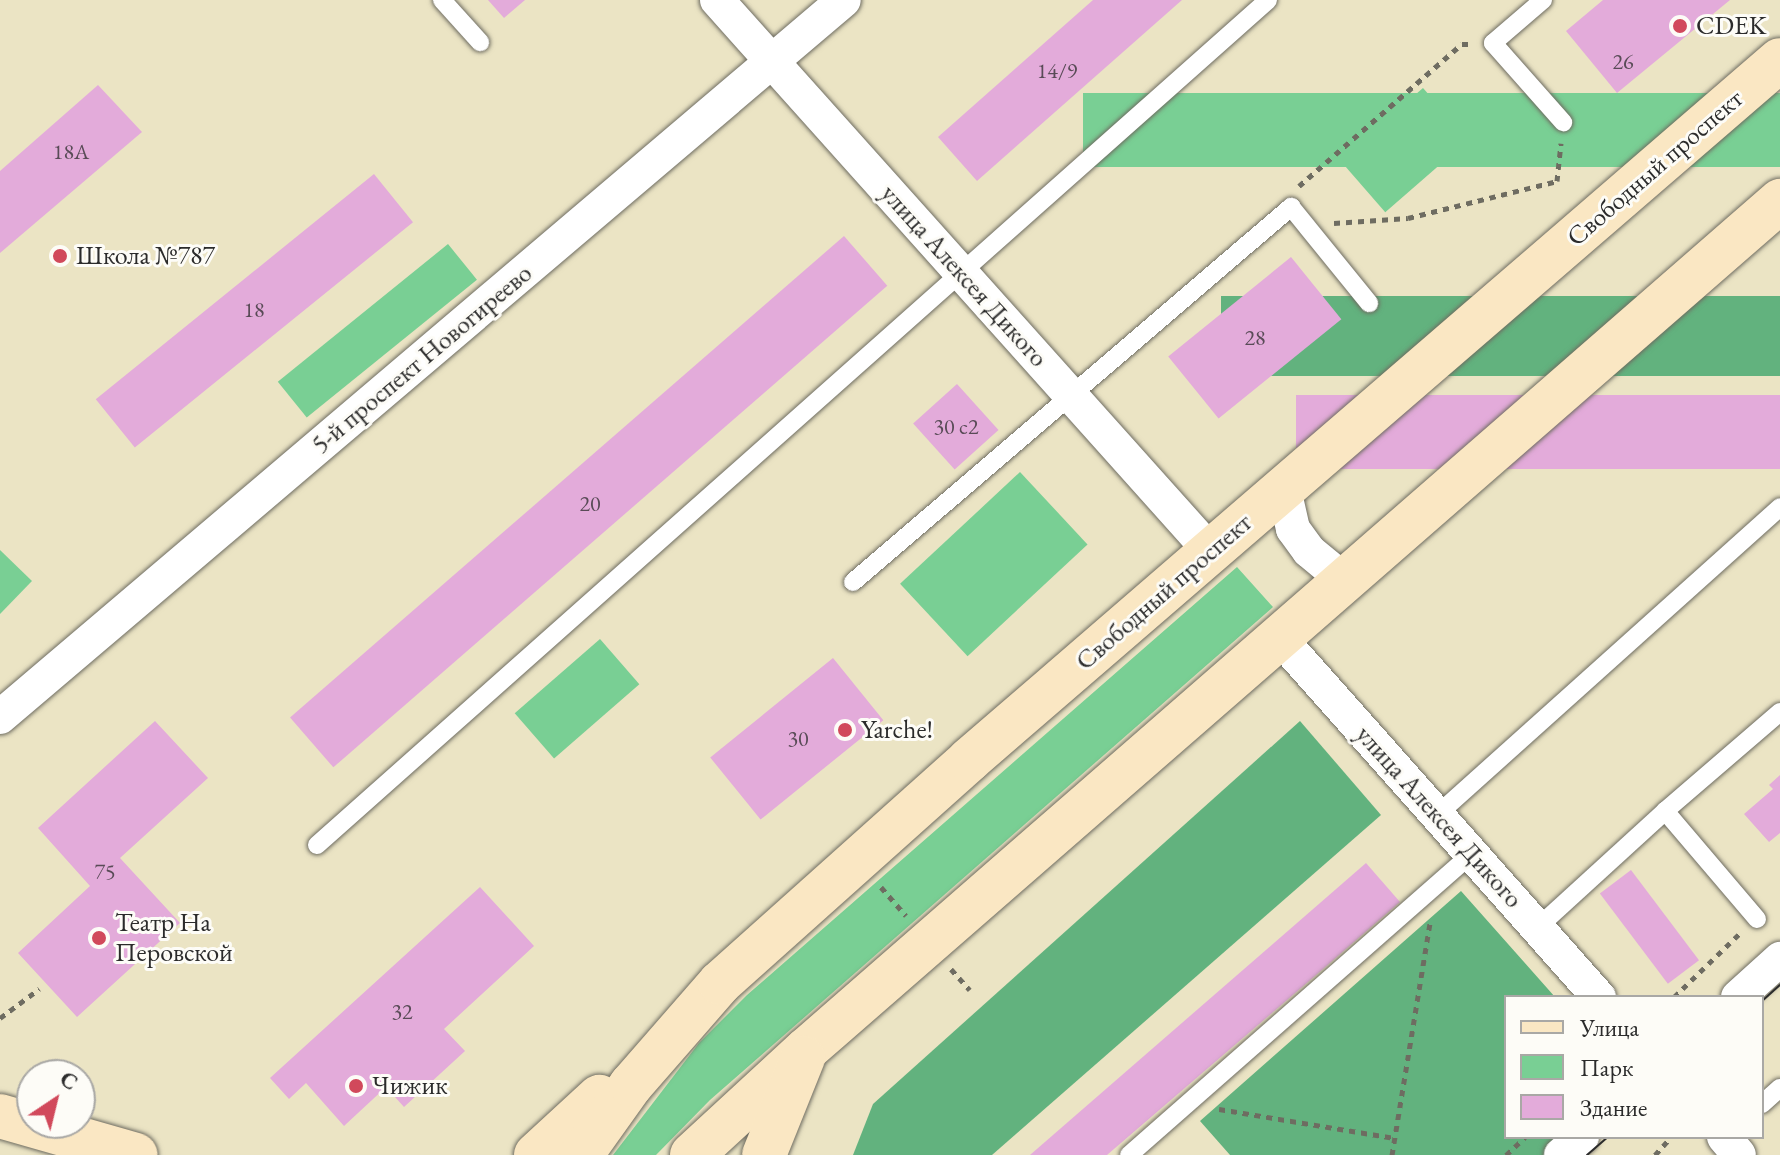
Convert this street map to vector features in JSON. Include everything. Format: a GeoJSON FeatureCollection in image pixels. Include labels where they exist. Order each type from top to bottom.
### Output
{"type":"FeatureCollection","features":[{"type":"Feature","properties":{"kind":"main road","name":"Свободный проспект"},"geometry":{"type":"LineString","coordinates":[[581,1155],[631,1085],[720,983],[1211,552],[1780,60]]}},
{"type":"Feature","properties":{"kind":"main road"},"geometry":{"type":"LineString","coordinates":[[692,1155],[807,1049],[1780,201]]}},
{"type":"Feature","properties":{"kind":"main road"},"geometry":{"type":"LineString","coordinates":[[536,1155],[720,983]]}},
{"type":"Feature","properties":{"kind":"main road"},"geometry":{"type":"LineString","coordinates":[[764,1155],[807,1049]]}},
{"type":"Feature","properties":{"kind":"main road"},"geometry":{"type":"LineString","coordinates":[[0,1116],[136,1155]]}},
{"type":"Feature","properties":{"kind":"street","name":"улица Алексея Дикого"},"geometry":{"type":"LineString","coordinates":[[717,0],[771,64],[1071,393],[1211,552]]}},
{"type":"Feature","properties":{"kind":"street","name":"5-й проспект Новогиреево"},"geometry":{"type":"LineString","coordinates":[[0,717],[844,0]]}},
{"type":"Feature","properties":{"kind":"street"},"geometry":{"type":"LineString","coordinates":[[1284,489],[1293,529],[1309,551],[1344,580]]}},
{"type":"Feature","properties":{"kind":"street","name":"улица Алексея Дикого"},"geometry":{"type":"LineString","coordinates":[[1279,637],[1597,995]]}},
{"type":"Feature","properties":{"kind":"street"},"geometry":{"type":"LineString","coordinates":[[1740,995],[1780,959]]}},
{"type":"Feature","properties":{"kind":"street"},"geometry":{"type":"LineString","coordinates":[[1561,1155],[1580,1139]]}},
{"type":"Feature","properties":{"kind":"street"},"geometry":{"type":"LineString","coordinates":[[1726,1139],[1739,1155]]}},
{"type":"Feature","properties":{"kind":"lane"},"geometry":{"type":"LineString","coordinates":[[442,0],[480,42]]}},
{"type":"Feature","properties":{"kind":"lane"},"geometry":{"type":"LineString","coordinates":[[317,845],[1268,0]]}},
{"type":"Feature","properties":{"kind":"lane"},"geometry":{"type":"LineString","coordinates":[[1543,0],[1493,43],[1563,122]]}},
{"type":"Feature","properties":{"kind":"lane"},"geometry":{"type":"LineString","coordinates":[[853,582],[1291,207],[1369,303]]}},
{"type":"Feature","properties":{"kind":"lane"},"geometry":{"type":"LineString","coordinates":[[1437,815],[1780,507]]}},
{"type":"Feature","properties":{"kind":"lane"},"geometry":{"type":"LineString","coordinates":[[1537,928],[1665,811],[1780,712]]}},
{"type":"Feature","properties":{"kind":"lane"},"geometry":{"type":"LineString","coordinates":[[1665,811],[1757,919]]}},
{"type":"Feature","properties":{"kind":"lane"},"geometry":{"type":"LineString","coordinates":[[1129,1155],[1472,854]]}},
{"type":"Feature","properties":{"kind":"lane"},"geometry":{"type":"LineString","coordinates":[[1764,1102],[1780,1088]]}},
{"type":"Feature","properties":{"kind":"path"},"geometry":{"type":"LineString","coordinates":[[1291,207],[1296,188],[1462,44],[1493,43]]}},
{"type":"Feature","properties":{"kind":"path"},"geometry":{"type":"LineString","coordinates":[[1305,225],[1408,218],[1557,181],[1563,122]]}},
{"type":"Feature","properties":{"kind":"path"},"geometry":{"type":"LineString","coordinates":[[858,860],[970,990]]}},
{"type":"Feature","properties":{"kind":"path"},"geometry":{"type":"LineString","coordinates":[[1392,1155],[1436,886]]}},
{"type":"Feature","properties":{"kind":"path"},"geometry":{"type":"LineString","coordinates":[[1676,995],[1757,919]]}},
{"type":"Feature","properties":{"kind":"path"},"geometry":{"type":"LineString","coordinates":[[0,1018],[39,989]]}},
{"type":"Feature","properties":{"kind":"path"},"geometry":{"type":"LineString","coordinates":[[1188,1104],[1395,1138]]}},
{"type":"Feature","properties":{"kind":"path"},"geometry":{"type":"LineString","coordinates":[[1506,1155],[1523,1139]]}},
{"type":"Feature","properties":{"kind":"path"},"geometry":{"type":"LineString","coordinates":[[1655,1155],[1669,1139]]}},
{"type":"Feature","properties":{"kind":"green space"},"geometry":{"type":"Polygon","coordinates":[[[1423,88],[1468,140],[1385,212],[1340,160],[1423,88]]]}},
{"type":"Feature","properties":{"kind":"green space"},"geometry":{"type":"Polygon","coordinates":[[[1083,93],[1780,93],[1780,167],[1083,167],[1083,93]]]}},
{"type":"Feature","properties":{"kind":"green space"},"geometry":{"type":"Polygon","coordinates":[[[448,244],[477,280],[307,418],[278,382],[448,244]]]}},
{"type":"Feature","properties":{"kind":"green space"},"geometry":{"type":"Polygon","coordinates":[[[1221,296],[1780,296],[1780,376],[1221,376],[1221,296]]]}},
{"type":"Feature","properties":{"kind":"green space"},"geometry":{"type":"Polygon","coordinates":[[[1020,472],[1088,544],[968,656],[900,584],[1020,472]]]}},
{"type":"Feature","properties":{"kind":"green space"},"geometry":{"type":"Polygon","coordinates":[[[0,550],[32,581],[0,614],[0,550]]]}},
{"type":"Feature","properties":{"kind":"green space"},"geometry":{"type":"Polygon","coordinates":[[[1237,567],[1273,607],[710,1100],[656,1155],[613,1155],[699,1043],[747,995],[1237,567]]]}},
{"type":"Feature","properties":{"kind":"green space"},"geometry":{"type":"Polygon","coordinates":[[[600,639],[639,684],[554,758],[515,713],[600,639]]]}},
{"type":"Feature","properties":{"kind":"green space"},"geometry":{"type":"Polygon","coordinates":[[[1300,721],[1381,815],[992,1155],[853,1155],[873,1104],[1300,721]]]}},
{"type":"Feature","properties":{"kind":"green space"},"geometry":{"type":"Polygon","coordinates":[[[1461,891],[1553,995],[1504,995],[1504,1139],[1563,1139],[1544,1155],[1230,1155],[1200,1121],[1461,891]]]}},
{"type":"Feature","properties":{"kind":"building"},"geometry":{"type":"Polygon","coordinates":[[[488,0],[525,0],[504,18],[488,0]]]}},
{"type":"Feature","properties":{"kind":"building"},"geometry":{"type":"Polygon","coordinates":[[[1093,0],[1182,0],[977,181],[938,137],[1093,0]]]}},
{"type":"Feature","properties":{"kind":"building"},"geometry":{"type":"Polygon","coordinates":[[[1603,0],[1730,0],[1617,93],[1566,31],[1603,0]]]}},
{"type":"Feature","properties":{"kind":"building"},"geometry":{"type":"Polygon","coordinates":[[[98,85],[142,132],[0,253],[0,171],[98,85]]]}},
{"type":"Feature","properties":{"kind":"building"},"geometry":{"type":"Polygon","coordinates":[[[374,174],[413,222],[135,447],[96,399],[374,174]]]}},
{"type":"Feature","properties":{"kind":"building"},"geometry":{"type":"Polygon","coordinates":[[[844,236],[887,286],[333,767],[290,718],[844,236]]]}},
{"type":"Feature","properties":{"kind":"building"},"geometry":{"type":"Polygon","coordinates":[[[1291,257],[1341,319],[1219,419],[1168,356],[1291,257]]]}},
{"type":"Feature","properties":{"kind":"building"},"geometry":{"type":"Polygon","coordinates":[[[957,384],[998,430],[955,470],[913,423],[957,384]]]}},
{"type":"Feature","properties":{"kind":"building"},"geometry":{"type":"Polygon","coordinates":[[[1296,395],[1780,395],[1780,469],[1296,469],[1296,395]]]}},
{"type":"Feature","properties":{"kind":"building"},"geometry":{"type":"Polygon","coordinates":[[[833,658],[883,720],[761,820],[710,757],[833,658]]]}},
{"type":"Feature","properties":{"kind":"building"},"geometry":{"type":"Polygon","coordinates":[[[155,721],[208,778],[120,858],[180,923],[77,1017],[18,953],[90,886],[38,828],[155,721]]]}},
{"type":"Feature","properties":{"kind":"building"},"geometry":{"type":"Polygon","coordinates":[[[1780,775],[1780,833],[1769,842],[1744,814],[1773,789],[1769,785],[1780,775]]]}},
{"type":"Feature","properties":{"kind":"building"},"geometry":{"type":"Polygon","coordinates":[[[1366,863],[1400,902],[1315,976],[1107,1155],[1030,1155],[1366,863]]]}},
{"type":"Feature","properties":{"kind":"building"},"geometry":{"type":"Polygon","coordinates":[[[1631,870],[1699,960],[1668,984],[1600,893],[1631,870]]]}},
{"type":"Feature","properties":{"kind":"building"},"geometry":{"type":"Polygon","coordinates":[[[480,887],[534,946],[444,1029],[465,1051],[404,1107],[386,1087],[344,1126],[306,1083],[289,1099],[270,1078],[480,887]]]}},
{"type":"Feature","properties":{"kind":"tram line"},"geometry":{"type":"LineString","coordinates":[[1764,999],[1780,985]]}},
{"type":"Feature","properties":{"kind":"tram line"},"geometry":{"type":"LineString","coordinates":[[1587,1155],[1606,1139]]}},
{"type":"Feature","properties":{"kind":"place","name":"CDEK"},"geometry":{"type":"Point","coordinates":[1680,26]}},
{"type":"Feature","properties":{"kind":"place","name":"Школа №787"},"geometry":{"type":"Point","coordinates":[60,256]}},
{"type":"Feature","properties":{"kind":"place","name":"Yarche!"},"geometry":{"type":"Point","coordinates":[845,730]}},
{"type":"Feature","properties":{"kind":"place","name":"Театр На Перовской"},"geometry":{"type":"Point","coordinates":[99,938]}},
{"type":"Feature","properties":{"kind":"place","name":"Чижик"},"geometry":{"type":"Point","coordinates":[356,1086]}}]}
